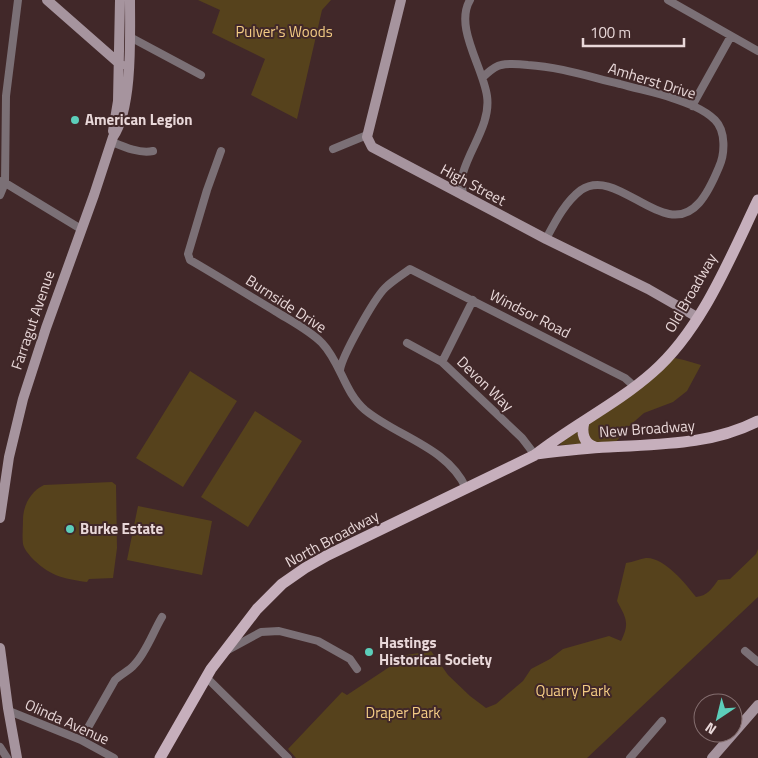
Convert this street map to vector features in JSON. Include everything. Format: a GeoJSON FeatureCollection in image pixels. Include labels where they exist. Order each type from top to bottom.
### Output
{"type":"FeatureCollection","features":[{"type":"Feature","properties":{"kind":"main road"},"geometry":{"type":"LineString","coordinates":[[47,0],[123,67]]}},
{"type":"Feature","properties":{"kind":"main road","name":"Farragut Avenue"},"geometry":{"type":"LineString","coordinates":[[120,0],[125,36]]}},
{"type":"Feature","properties":{"kind":"main road","name":"Farragut Avenue"},"geometry":{"type":"LineString","coordinates":[[0,518],[15,428],[32,370],[112,139],[118,130],[125,109],[123,67],[130,0]]}},
{"type":"Feature","properties":{"kind":"main road"},"geometry":{"type":"LineString","coordinates":[[367,135],[401,0]]}},
{"type":"Feature","properties":{"kind":"main road"},"geometry":{"type":"LineString","coordinates":[[97,45],[110,44],[125,36]]}},
{"type":"Feature","properties":{"kind":"main road","name":"High Street"},"geometry":{"type":"LineString","coordinates":[[367,135],[372,147],[380,152],[546,239],[648,289],[697,317]]}},
{"type":"Feature","properties":{"kind":"main road","name":"Old Broadway"},"geometry":{"type":"LineString","coordinates":[[534,455],[552,441],[618,400],[655,370],[673,351],[697,317],[758,200]]}},
{"type":"Feature","properties":{"kind":"main road","name":"New Broadway"},"geometry":{"type":"LineString","coordinates":[[534,455],[595,448],[700,441],[734,431],[758,421]]}},
{"type":"Feature","properties":{"kind":"main road"},"geometry":{"type":"LineString","coordinates":[[584,422],[582,431],[584,438],[595,448]]}},
{"type":"Feature","properties":{"kind":"main road","name":"North Broadway"},"geometry":{"type":"LineString","coordinates":[[160,758],[206,677],[222,653],[262,603],[297,573],[337,550],[534,455]]}},
{"type":"Feature","properties":{"kind":"main road"},"geometry":{"type":"LineString","coordinates":[[0,648],[17,758]]}},
{"type":"Feature","properties":{"kind":"main road"},"geometry":{"type":"LineString","coordinates":[[712,758],[758,705]]}},
{"type":"Feature","properties":{"kind":"street"},"geometry":{"type":"LineString","coordinates":[[0,194],[3,182],[6,96],[18,0]]}},
{"type":"Feature","properties":{"kind":"street"},"geometry":{"type":"LineString","coordinates":[[462,196],[463,174],[488,108],[483,77],[464,15],[470,0]]}},
{"type":"Feature","properties":{"kind":"street"},"geometry":{"type":"LineString","coordinates":[[668,0],[758,51]]}},
{"type":"Feature","properties":{"kind":"street"},"geometry":{"type":"LineString","coordinates":[[125,36],[201,74]]}},
{"type":"Feature","properties":{"kind":"street"},"geometry":{"type":"LineString","coordinates":[[692,106],[731,36]]}},
{"type":"Feature","properties":{"kind":"street","name":"Amherst Drive"},"geometry":{"type":"LineString","coordinates":[[483,77],[495,67],[501,65],[550,66],[670,97],[699,109],[715,120],[720,126],[724,143],[721,164],[706,194],[694,208],[675,215],[651,207],[608,186],[591,186],[583,189],[561,212],[546,239]]}},
{"type":"Feature","properties":{"kind":"street"},"geometry":{"type":"LineString","coordinates":[[0,87],[6,96]]}},
{"type":"Feature","properties":{"kind":"street"},"geometry":{"type":"LineString","coordinates":[[0,138],[6,129]]}},
{"type":"Feature","properties":{"kind":"street"},"geometry":{"type":"LineString","coordinates":[[333,150],[367,135]]}},
{"type":"Feature","properties":{"kind":"street"},"geometry":{"type":"LineString","coordinates":[[112,139],[134,149],[153,151]]}},
{"type":"Feature","properties":{"kind":"street","name":"Burnside Drive"},"geometry":{"type":"LineString","coordinates":[[221,151],[188,254],[190,260],[310,333],[330,353],[355,400],[382,421],[429,448],[455,469],[466,488]]}},
{"type":"Feature","properties":{"kind":"street"},"geometry":{"type":"LineString","coordinates":[[3,182],[81,229]]}},
{"type":"Feature","properties":{"kind":"street","name":"Windsor Road"},"geometry":{"type":"LineString","coordinates":[[340,370],[349,347],[374,301],[386,288],[410,269],[626,378],[635,387]]}},
{"type":"Feature","properties":{"kind":"street"},"geometry":{"type":"LineString","coordinates":[[442,362],[473,300]]}},
{"type":"Feature","properties":{"kind":"street","name":"Devon Way"},"geometry":{"type":"LineString","coordinates":[[407,343],[442,362],[522,438],[534,455]]}},
{"type":"Feature","properties":{"kind":"street"},"geometry":{"type":"LineString","coordinates":[[0,482],[8,466]]}},
{"type":"Feature","properties":{"kind":"street"},"geometry":{"type":"LineString","coordinates":[[81,740],[115,680],[120,674],[132,668],[141,657],[162,617]]}},
{"type":"Feature","properties":{"kind":"street"},"geometry":{"type":"LineString","coordinates":[[222,653],[261,632],[279,631],[318,641],[350,659],[357,669]]}},
{"type":"Feature","properties":{"kind":"street"},"geometry":{"type":"LineString","coordinates":[[745,651],[758,662]]}},
{"type":"Feature","properties":{"kind":"street"},"geometry":{"type":"LineString","coordinates":[[206,677],[288,758]]}},
{"type":"Feature","properties":{"kind":"street","name":"Olinda Avenue"},"geometry":{"type":"LineString","coordinates":[[9,711],[81,740],[114,758]]}},
{"type":"Feature","properties":{"kind":"street"},"geometry":{"type":"LineString","coordinates":[[630,758],[662,721]]}},
{"type":"Feature","properties":{"kind":"street"},"geometry":{"type":"LineString","coordinates":[[0,747],[7,758]]}},
{"type":"Feature","properties":{"kind":"green space","name":"Pulver's Woods"},"geometry":{"type":"Polygon","coordinates":[[[198,0],[331,0],[322,10],[297,119],[251,95],[265,59],[212,33],[220,10],[198,0]]]}},
{"type":"Feature","properties":{"kind":"green space"},"geometry":{"type":"Polygon","coordinates":[[[670,357],[701,365],[687,391],[673,402],[644,413],[628,427],[616,442],[560,445],[565,437],[670,357]]]}},
{"type":"Feature","properties":{"kind":"green space","name":"Burke Estate"},"geometry":{"type":"Polygon","coordinates":[[[190,371],[237,401],[183,487],[136,458],[190,371]]]}},
{"type":"Feature","properties":{"kind":"green space","name":"Burke Estate"},"geometry":{"type":"Polygon","coordinates":[[[255,411],[302,441],[248,527],[201,497],[255,411]]]}},
{"type":"Feature","properties":{"kind":"green space","name":"Burke Estate"},"geometry":{"type":"Polygon","coordinates":[[[112,482],[116,485],[117,548],[113,578],[89,579],[87,582],[63,578],[50,572],[31,557],[23,544],[23,514],[26,504],[35,491],[44,485],[112,482]]]}},
{"type":"Feature","properties":{"kind":"green space","name":"Burke Estate"},"geometry":{"type":"Polygon","coordinates":[[[138,506],[212,521],[202,575],[127,560],[138,506]]]}},
{"type":"Feature","properties":{"kind":"green space"},"geometry":{"type":"Polygon","coordinates":[[[758,549],[758,597],[587,758],[296,758],[288,749],[342,692],[347,695],[400,660],[400,656],[431,651],[448,675],[486,708],[496,704],[523,681],[531,669],[550,659],[563,649],[609,636],[621,641],[626,621],[617,601],[626,563],[646,558],[660,562],[674,572],[696,597],[709,592],[718,580],[730,579],[756,554],[758,549]]]}},
{"type":"Feature","properties":{"kind":"place","name":"American Legion"},"geometry":{"type":"Point","coordinates":[75,120]}},
{"type":"Feature","properties":{"kind":"place","name":"Burke Estate"},"geometry":{"type":"Point","coordinates":[70,529]}},
{"type":"Feature","properties":{"kind":"place","name":"Hastings Historical Society"},"geometry":{"type":"Point","coordinates":[369,652]}},
{"type":"Feature","properties":{"kind":"park label","name":"Quarry Park"},"geometry":{"type":"Point","coordinates":[573,691]}},
{"type":"Feature","properties":{"kind":"park label","name":"Draper Park"},"geometry":{"type":"Point","coordinates":[403,713]}}]}
